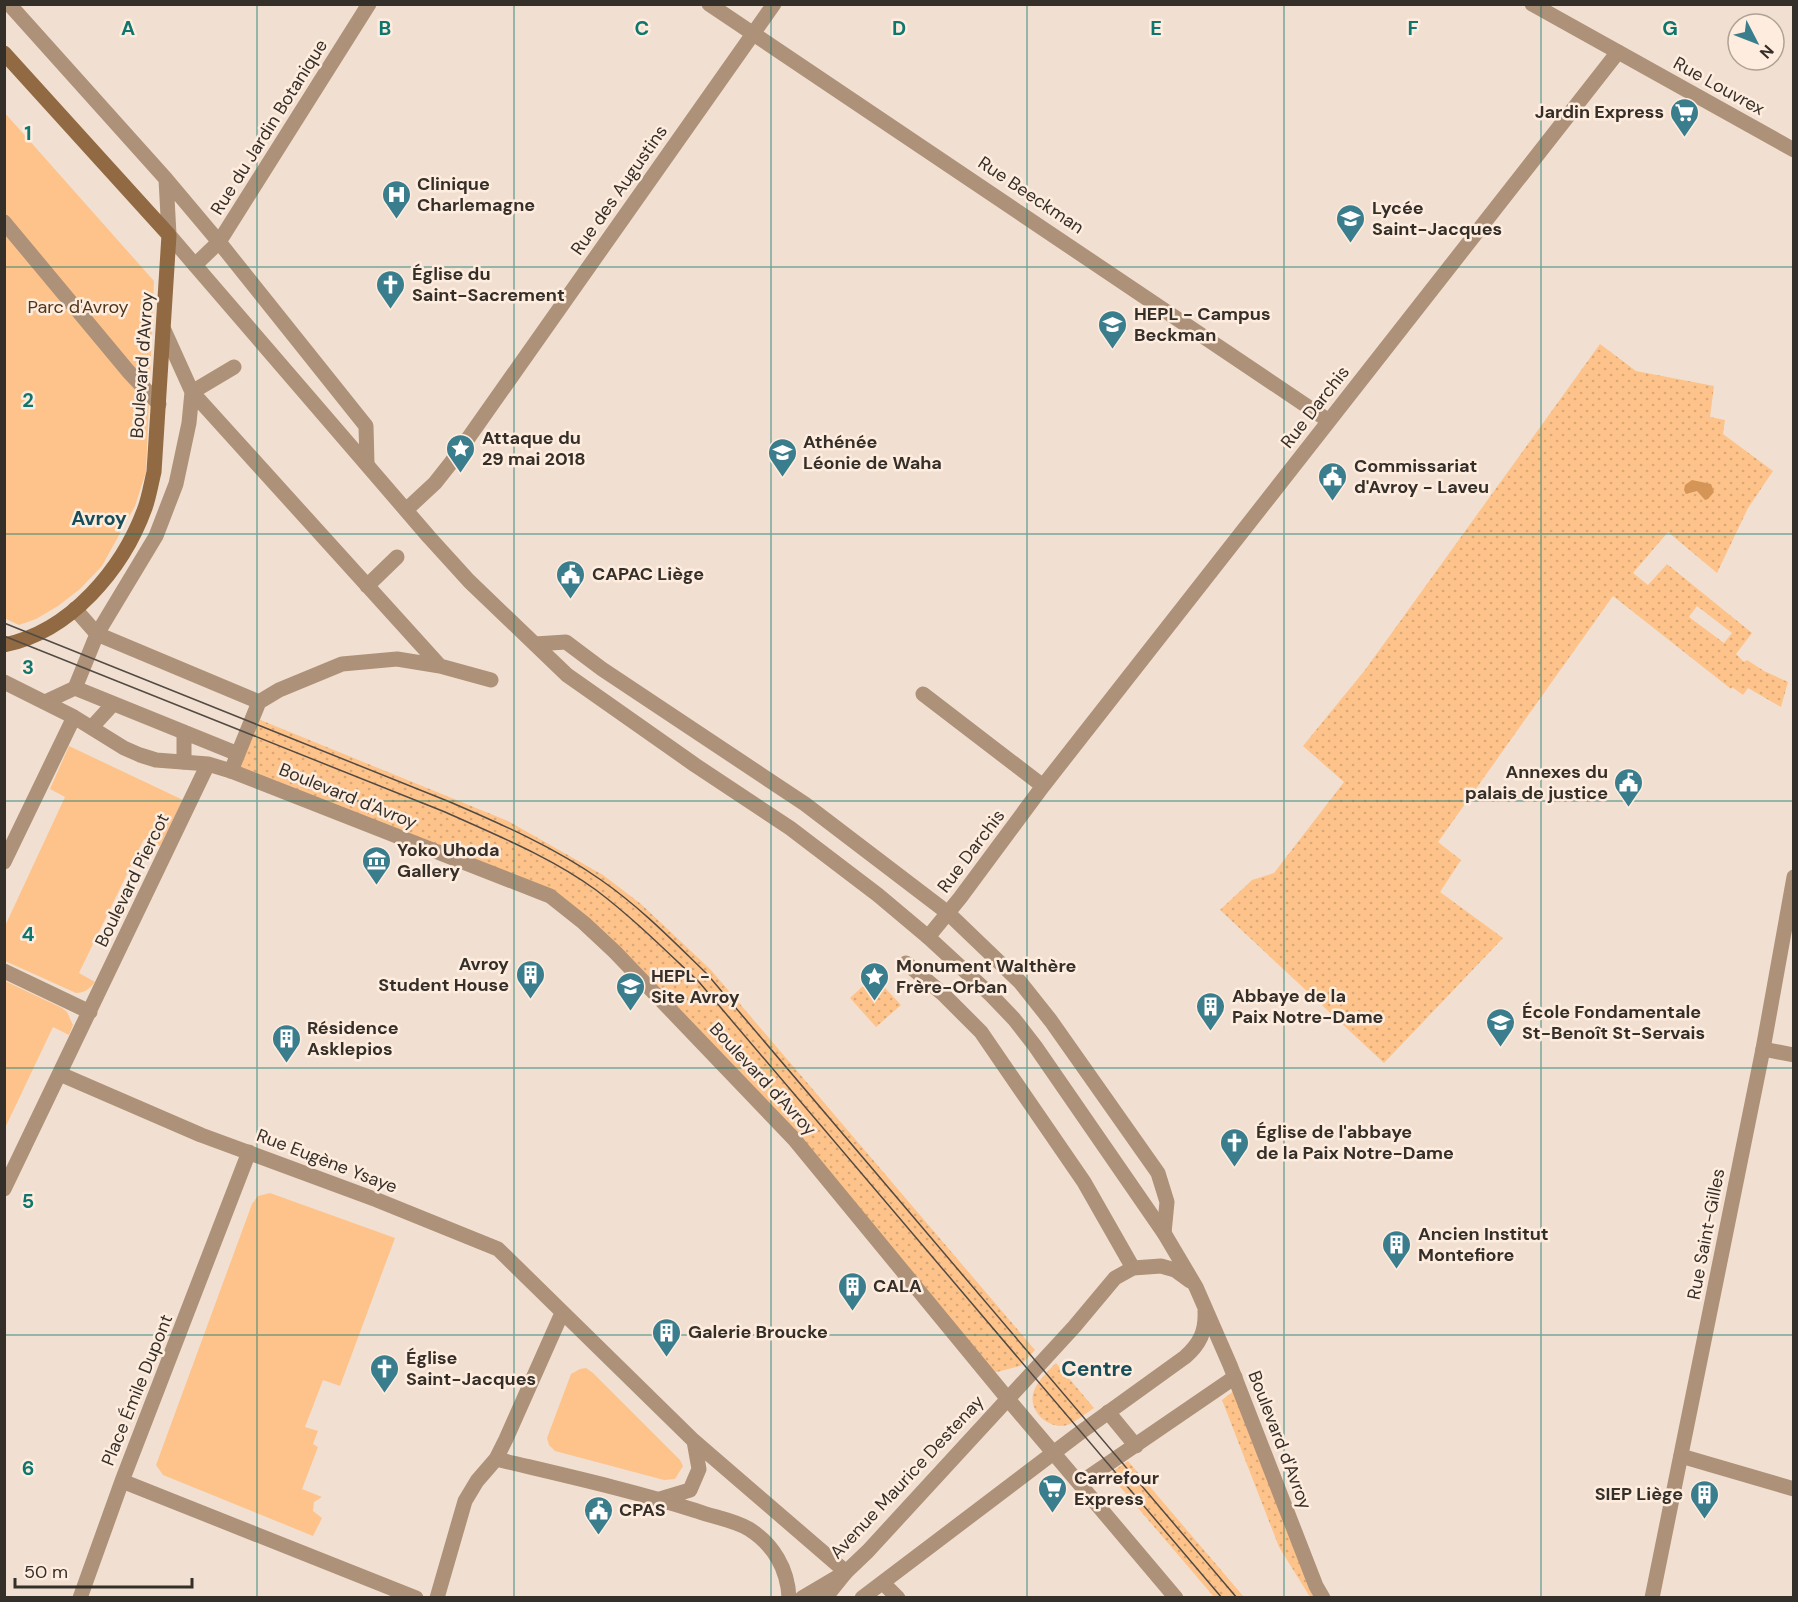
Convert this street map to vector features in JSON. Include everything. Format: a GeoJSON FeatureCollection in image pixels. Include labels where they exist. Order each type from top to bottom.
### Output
{"type":"FeatureCollection","features":[{"type":"Feature","properties":{"kind":"main road","name":"Boulevard d'Avroy"},"geometry":{"type":"LineString","coordinates":[[4,53],[169,235],[154,472],[146,508],[128,545],[107,577],[75,609],[34,636],[4,645]]}},
{"type":"Feature","properties":{"kind":"street"},"geometry":{"type":"LineString","coordinates":[[9,4],[166,179],[366,426],[367,465]]}},
{"type":"Feature","properties":{"kind":"street","name":"Rue du Jardin Botanique"},"geometry":{"type":"LineString","coordinates":[[195,265],[219,242],[369,4]]}},
{"type":"Feature","properties":{"kind":"street","name":"Rue Beeckman"},"geometry":{"type":"LineString","coordinates":[[709,4],[1329,421]]}},
{"type":"Feature","properties":{"kind":"street","name":"Rue des Augustins"},"geometry":{"type":"LineString","coordinates":[[406,510],[435,483],[450,464],[774,4]]}},
{"type":"Feature","properties":{"kind":"street","name":"Rue Louvrex"},"geometry":{"type":"LineString","coordinates":[[1532,4],[1794,150]]}},
{"type":"Feature","properties":{"kind":"street","name":"Rue Darchis"},"geometry":{"type":"LineString","coordinates":[[928,937],[1043,786],[1618,52]]}},
{"type":"Feature","properties":{"kind":"street","name":"Boulevard d'Avroy"},"geometry":{"type":"LineString","coordinates":[[166,179],[169,235],[267,351],[469,581],[567,675],[790,828],[878,895],[928,937],[1014,1019],[1164,1233],[1198,1292],[1235,1377],[1316,1586],[1323,1598]]}},
{"type":"Feature","properties":{"kind":"street"},"geometry":{"type":"LineString","coordinates":[[4,222],[128,371],[159,404]]}},
{"type":"Feature","properties":{"kind":"street"},"geometry":{"type":"LineString","coordinates":[[164,330],[192,392],[440,666]]}},
{"type":"Feature","properties":{"kind":"street"},"geometry":{"type":"LineString","coordinates":[[192,392],[234,367]]}},
{"type":"Feature","properties":{"kind":"street"},"geometry":{"type":"LineString","coordinates":[[45,702],[75,688],[97,634],[156,536],[176,484],[189,423],[192,392]]}},
{"type":"Feature","properties":{"kind":"street"},"geometry":{"type":"LineString","coordinates":[[367,586],[397,557]]}},
{"type":"Feature","properties":{"kind":"street"},"geometry":{"type":"LineString","coordinates":[[75,609],[97,634],[259,702]]}},
{"type":"Feature","properties":{"kind":"street"},"geometry":{"type":"LineString","coordinates":[[535,644],[566,642],[602,669],[805,804],[948,913],[1026,990],[1051,1021],[1158,1173],[1167,1202],[1164,1233]]}},
{"type":"Feature","properties":{"kind":"street"},"geometry":{"type":"LineString","coordinates":[[231,771],[259,702],[279,690],[342,664],[397,659],[440,666],[490,680]]}},
{"type":"Feature","properties":{"kind":"street","name":"Boulevard d'Avroy"},"geometry":{"type":"LineString","coordinates":[[4,682],[74,717],[124,748],[140,755],[156,760],[208,764],[231,771],[550,896],[584,923],[649,987],[794,1140],[1176,1598]]}},
{"type":"Feature","properties":{"kind":"street"},"geometry":{"type":"LineString","coordinates":[[75,688],[238,754]]}},
{"type":"Feature","properties":{"kind":"street"},"geometry":{"type":"LineString","coordinates":[[923,694],[1043,786]]}},
{"type":"Feature","properties":{"kind":"street"},"geometry":{"type":"LineString","coordinates":[[92,727],[113,704]]}},
{"type":"Feature","properties":{"kind":"street"},"geometry":{"type":"LineString","coordinates":[[4,862],[74,717]]}},
{"type":"Feature","properties":{"kind":"street"},"geometry":{"type":"LineString","coordinates":[[183,762],[184,732]]}},
{"type":"Feature","properties":{"kind":"street","name":"Boulevard Piercot"},"geometry":{"type":"LineString","coordinates":[[6,1180],[60,1074],[208,764]]}},
{"type":"Feature","properties":{"kind":"street","name":"Rue Saint-Gilles"},"geometry":{"type":"LineString","coordinates":[[1652,1598],[1763,1049],[1794,877]]}},
{"type":"Feature","properties":{"kind":"street"},"geometry":{"type":"LineString","coordinates":[[906,963],[943,994],[981,1032],[1084,1182],[1133,1268]]}},
{"type":"Feature","properties":{"kind":"street"},"geometry":{"type":"LineString","coordinates":[[4,971],[90,1012]]}},
{"type":"Feature","properties":{"kind":"street"},"geometry":{"type":"LineString","coordinates":[[1763,1049],[1794,1055]]}},
{"type":"Feature","properties":{"kind":"street","name":"Rue Eugène Ysaye"},"geometry":{"type":"LineString","coordinates":[[60,1074],[201,1135],[377,1200],[498,1249],[694,1441],[846,1572]]}},
{"type":"Feature","properties":{"kind":"street","name":"Place Émile Dupont"},"geometry":{"type":"LineString","coordinates":[[249,1152],[122,1481],[416,1598]]}},
{"type":"Feature","properties":{"kind":"street"},"geometry":{"type":"LineString","coordinates":[[1007,1398],[1074,1327],[1115,1278],[1133,1268],[1161,1266],[1174,1270],[1186,1277],[1198,1292]]}},
{"type":"Feature","properties":{"kind":"street","name":"Boulevard d'Avroy"},"geometry":{"type":"LineString","coordinates":[[1054,1452],[1195,1348],[1202,1338],[1205,1325],[1205,1312],[1198,1292]]}},
{"type":"Feature","properties":{"kind":"street"},"geometry":{"type":"LineString","coordinates":[[437,1598],[465,1501],[477,1481],[495,1460],[561,1313]]}},
{"type":"Feature","properties":{"kind":"street"},"geometry":{"type":"LineString","coordinates":[[1080,1483],[1235,1377]]}},
{"type":"Feature","properties":{"kind":"street","name":"Avenue Maurice Destenay"},"geometry":{"type":"LineString","coordinates":[[802,1598],[846,1572],[1007,1398]]}},
{"type":"Feature","properties":{"kind":"street"},"geometry":{"type":"LineString","coordinates":[[1108,1412],[1136,1446]]}},
{"type":"Feature","properties":{"kind":"street"},"geometry":{"type":"LineString","coordinates":[[660,1499],[690,1490],[699,1469],[694,1441]]}},
{"type":"Feature","properties":{"kind":"street"},"geometry":{"type":"LineString","coordinates":[[862,1598],[1054,1452]]}},
{"type":"Feature","properties":{"kind":"street"},"geometry":{"type":"LineString","coordinates":[[1681,1456],[1794,1489]]}},
{"type":"Feature","properties":{"kind":"street"},"geometry":{"type":"LineString","coordinates":[[495,1460],[660,1499],[747,1528],[775,1553],[785,1571],[789,1585],[789,1598]]}},
{"type":"Feature","properties":{"kind":"street"},"geometry":{"type":"LineString","coordinates":[[80,1598],[122,1481]]}},
{"type":"Feature","properties":{"kind":"street"},"geometry":{"type":"LineString","coordinates":[[825,1598],[846,1572]]}},
{"type":"Feature","properties":{"kind":"street"},"geometry":{"type":"LineString","coordinates":[[882,1583],[898,1598]]}},
{"type":"Feature","properties":{"kind":"green space","name":"Parc d'Avroy"},"geometry":{"type":"Polygon","coordinates":[[[4,112],[154,281],[146,472],[135,506],[102,566],[80,589],[36,619],[19,625],[4,618],[4,112]]]}},
{"type":"Feature","properties":{"kind":"green space"},"geometry":{"type":"Polygon","coordinates":[[[1600,344],[1636,371],[1714,386],[1710,417],[1725,420],[1723,434],[1773,471],[1748,508],[1717,573],[1668,532],[1633,573],[1648,585],[1667,564],[1752,633],[1736,654],[1744,662],[1747,660],[1788,682],[1781,707],[1748,688],[1743,695],[1732,687],[1731,689],[1613,596],[1438,842],[1461,860],[1440,892],[1503,938],[1384,1063],[1220,910],[1252,880],[1274,873],[1344,782],[1303,746],[1365,670],[1600,344]],[[1697,606],[1689,617],[1724,643],[1732,633],[1697,606]]]}},
{"type":"Feature","properties":{"kind":"green space"},"geometry":{"type":"Polygon","coordinates":[[[258,719],[508,821],[603,875],[641,904],[711,970],[1035,1350],[1020,1366],[989,1374],[797,1137],[553,894],[238,770],[258,719]]]}},
{"type":"Feature","properties":{"kind":"green space"},"geometry":{"type":"Polygon","coordinates":[[[69,746],[183,800],[160,846],[144,839],[79,973],[95,982],[87,990],[76,993],[5,961],[5,926],[65,797],[50,789],[69,746]]]}},
{"type":"Feature","properties":{"kind":"green space"},"geometry":{"type":"Polygon","coordinates":[[[874,976],[901,1005],[876,1027],[850,998],[874,976]]]}},
{"type":"Feature","properties":{"kind":"green space"},"geometry":{"type":"Polygon","coordinates":[[[5,981],[62,1008],[67,1012],[73,1025],[69,1035],[53,1027],[5,1128],[5,981]]]}},
{"type":"Feature","properties":{"kind":"green space"},"geometry":{"type":"Polygon","coordinates":[[[270,1193],[395,1238],[340,1386],[323,1380],[305,1427],[318,1431],[313,1444],[318,1447],[302,1489],[322,1497],[314,1502],[313,1511],[322,1518],[313,1536],[163,1475],[156,1465],[252,1204],[258,1196],[270,1193]]]}},
{"type":"Feature","properties":{"kind":"green space"},"geometry":{"type":"Polygon","coordinates":[[[1056,1363],[1094,1408],[1063,1426],[1043,1419],[1034,1408],[1033,1401],[1037,1385],[1056,1363]]]}},
{"type":"Feature","properties":{"kind":"green space"},"geometry":{"type":"Polygon","coordinates":[[[586,1368],[680,1460],[683,1466],[675,1479],[664,1480],[555,1451],[549,1445],[547,1438],[571,1374],[586,1368]]]}},
{"type":"Feature","properties":{"kind":"green space"},"geometry":{"type":"Polygon","coordinates":[[[1239,1387],[1323,1597],[1310,1597],[1279,1547],[1222,1400],[1239,1387]]]}},
{"type":"Feature","properties":{"kind":"green space"},"geometry":{"type":"Polygon","coordinates":[[[1128,1461],[1244,1597],[1214,1597],[1109,1474],[1128,1461]]]}},
{"type":"Feature","properties":{"kind":"shaded area"},"geometry":{"type":"Polygon","coordinates":[[[1692,480],[1711,484],[1714,492],[1705,500],[1697,491],[1686,494],[1685,485],[1692,480]]]}},
{"type":"Feature","properties":{"kind":"tram line"},"geometry":{"type":"LineString","coordinates":[[4,623],[469,810],[546,847],[583,868],[629,901],[707,974],[1237,1598]]}},
{"type":"Feature","properties":{"kind":"tram line"},"geometry":{"type":"LineString","coordinates":[[4,636],[445,812],[561,867],[610,901],[699,982],[1222,1598]]}},
{"type":"Feature","properties":{"kind":"place","name":"Jardin Express"},"geometry":{"type":"Point","coordinates":[1685,138]}},
{"type":"Feature","properties":{"kind":"place","name":"Clinique Charlemagne"},"geometry":{"type":"Point","coordinates":[396,220]}},
{"type":"Feature","properties":{"kind":"place","name":"Lycée Saint-Jacques"},"geometry":{"type":"Point","coordinates":[1351,244]}},
{"type":"Feature","properties":{"kind":"place","name":"Église du Saint-Sacrement"},"geometry":{"type":"Point","coordinates":[391,310]}},
{"type":"Feature","properties":{"kind":"place","name":"HEPL - Campus Beckman"},"geometry":{"type":"Point","coordinates":[1113,350]}},
{"type":"Feature","properties":{"kind":"place","name":"Attaque du 29 mai 2018"},"geometry":{"type":"Point","coordinates":[461,474]}},
{"type":"Feature","properties":{"kind":"place","name":"Athénée Léonie de Waha"},"geometry":{"type":"Point","coordinates":[782,478]}},
{"type":"Feature","properties":{"kind":"place","name":"Commissariat d'Avroy - Laveu"},"geometry":{"type":"Point","coordinates":[1333,502]}},
{"type":"Feature","properties":{"kind":"place","name":"CAPAC Liège"},"geometry":{"type":"Point","coordinates":[571,600]}},
{"type":"Feature","properties":{"kind":"place","name":"Annexes du palais de justice"},"geometry":{"type":"Point","coordinates":[1629,808]}},
{"type":"Feature","properties":{"kind":"place","name":"Yoko Uhoda Gallery"},"geometry":{"type":"Point","coordinates":[376,886]}},
{"type":"Feature","properties":{"kind":"place","name":"Avroy Student House"},"geometry":{"type":"Point","coordinates":[530,1000]}},
{"type":"Feature","properties":{"kind":"place","name":"Monument Walthère Frère-Orban"},"geometry":{"type":"Point","coordinates":[875,1002]}},
{"type":"Feature","properties":{"kind":"place","name":"HEPL - Site Avroy"},"geometry":{"type":"Point","coordinates":[630,1012]}},
{"type":"Feature","properties":{"kind":"place","name":"Abbaye de la Paix Notre-Dame"},"geometry":{"type":"Point","coordinates":[1211,1032]}},
{"type":"Feature","properties":{"kind":"place","name":"École Fondamentale St-Benoît St-Servais"},"geometry":{"type":"Point","coordinates":[1501,1048]}},
{"type":"Feature","properties":{"kind":"place","name":"Résidence Asklepios"},"geometry":{"type":"Point","coordinates":[286,1064]}},
{"type":"Feature","properties":{"kind":"place","name":"Église de l'abbaye de la Paix Notre-Dame"},"geometry":{"type":"Point","coordinates":[1235,1168]}},
{"type":"Feature","properties":{"kind":"place","name":"Ancien Institut Montefiore"},"geometry":{"type":"Point","coordinates":[1397,1270]}},
{"type":"Feature","properties":{"kind":"place","name":"CALA"},"geometry":{"type":"Point","coordinates":[852,1312]}},
{"type":"Feature","properties":{"kind":"place","name":"Galerie Broucke"},"geometry":{"type":"Point","coordinates":[667,1358]}},
{"type":"Feature","properties":{"kind":"place","name":"Église Saint-Jacques"},"geometry":{"type":"Point","coordinates":[385,1394]}},
{"type":"Feature","properties":{"kind":"place","name":"Carrefour Express"},"geometry":{"type":"Point","coordinates":[1053,1514]}},
{"type":"Feature","properties":{"kind":"place","name":"SIEP Liège"},"geometry":{"type":"Point","coordinates":[1704,1520]}},
{"type":"Feature","properties":{"kind":"place","name":"CPAS"},"geometry":{"type":"Point","coordinates":[598,1536]}},
{"type":"Feature","properties":{"kind":"district","name":"Avroy"},"geometry":{"type":"Point","coordinates":[99,518]}},
{"type":"Feature","properties":{"kind":"district","name":"Centre"},"geometry":{"type":"Point","coordinates":[1097,1369]}}]}
